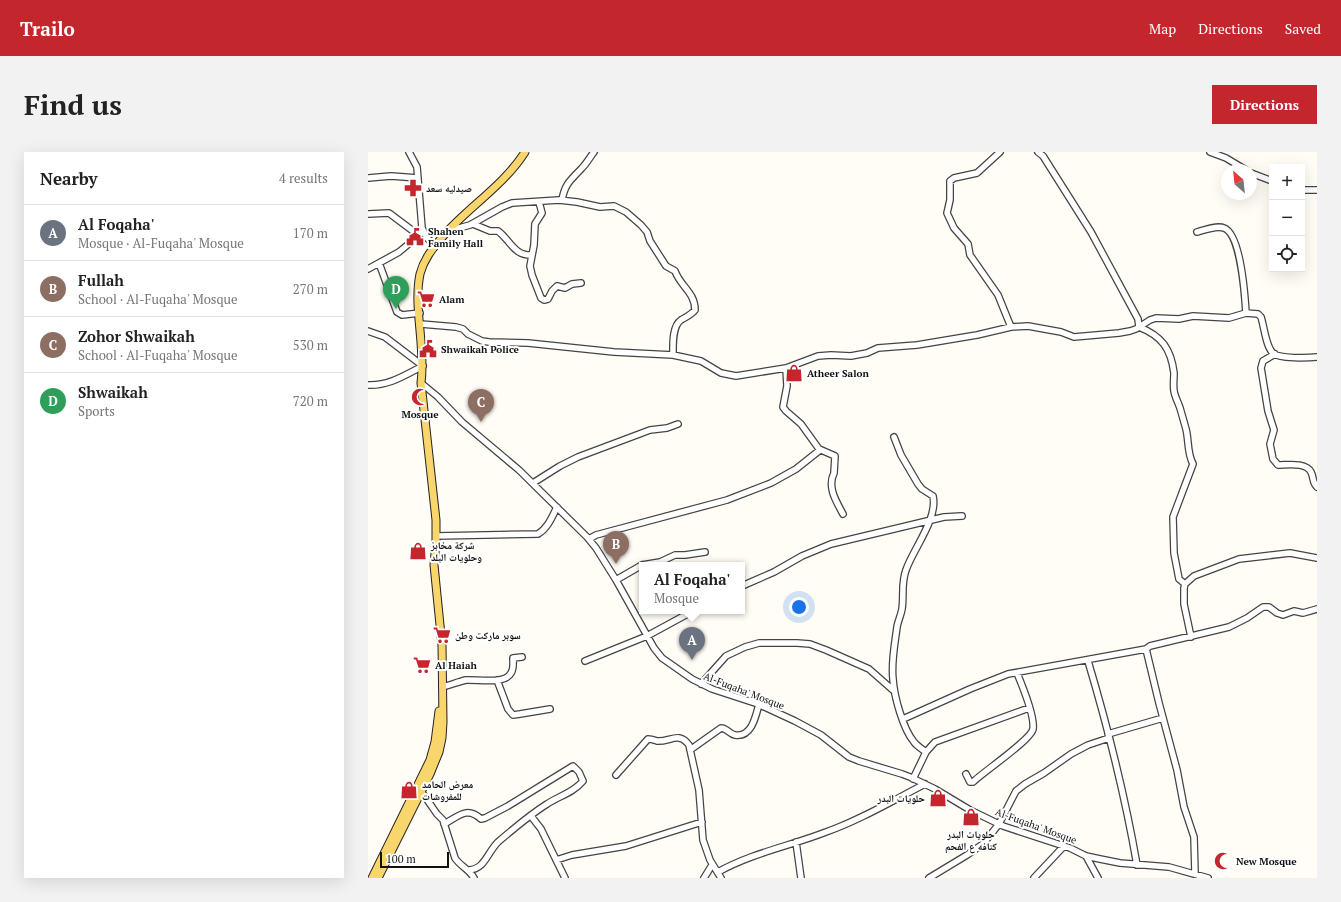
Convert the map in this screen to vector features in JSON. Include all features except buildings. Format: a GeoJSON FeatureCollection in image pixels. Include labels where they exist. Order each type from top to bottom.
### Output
{"type":"FeatureCollection","features":[{"type":"Feature","properties":{"kind":"main road"},"geometry":{"type":"LineString","coordinates":[[378,878],[434,766],[441,745],[443,730],[442,645],[434,565],[436,536],[434,497],[421,383],[423,366],[419,283],[421,270],[426,257],[435,245],[504,178],[525,152]]}},
{"type":"Feature","properties":{"kind":"main road"},"geometry":{"type":"LineString","coordinates":[[372,878],[430,760],[435,742],[442,687]]}},
{"type":"Feature","properties":{"kind":"street"},"geometry":{"type":"LineString","coordinates":[[410,152],[417,167],[421,224],[423,232],[435,245]]}},
{"type":"Feature","properties":{"kind":"street"},"geometry":{"type":"LineString","coordinates":[[562,200],[567,184],[584,166],[594,152]]}},
{"type":"Feature","properties":{"kind":"street"},"geometry":{"type":"LineString","coordinates":[[1000,152],[977,173],[954,178],[950,181],[950,200],[947,213],[954,228],[968,244],[970,255],[998,295],[1011,327]]}},
{"type":"Feature","properties":{"kind":"street"},"geometry":{"type":"LineString","coordinates":[[1038,152],[1043,156],[1091,232],[1138,319],[1139,327]]}},
{"type":"Feature","properties":{"kind":"street"},"geometry":{"type":"LineString","coordinates":[[1210,152],[1226,158],[1236,164]]}},
{"type":"Feature","properties":{"kind":"street"},"geometry":{"type":"LineString","coordinates":[[1257,175],[1269,180]]}},
{"type":"Feature","properties":{"kind":"street"},"geometry":{"type":"LineString","coordinates":[[368,178],[391,176],[418,178]]}},
{"type":"Feature","properties":{"kind":"street"},"geometry":{"type":"LineString","coordinates":[[1305,190],[1317,190]]}},
{"type":"Feature","properties":{"kind":"street"},"geometry":{"type":"LineString","coordinates":[[448,231],[464,228],[512,203],[562,200],[600,207],[614,206],[634,219],[647,232],[650,241],[666,266],[675,271],[677,277],[692,297],[695,308],[693,313],[681,320],[677,325],[672,355]]}},
{"type":"Feature","properties":{"kind":"street"},"geometry":{"type":"LineString","coordinates":[[539,202],[542,213],[535,224],[530,266],[532,275],[543,299],[546,300],[549,298],[552,291],[557,286],[565,288],[572,284],[581,283]]}},
{"type":"Feature","properties":{"kind":"street"},"geometry":{"type":"LineString","coordinates":[[368,214],[389,213],[413,231],[423,232]]}},
{"type":"Feature","properties":{"kind":"street"},"geometry":{"type":"LineString","coordinates":[[473,224],[490,231],[499,231],[515,250],[522,254],[532,255]]}},
{"type":"Feature","properties":{"kind":"street"},"geometry":{"type":"LineString","coordinates":[[1197,232],[1207,229],[1223,228],[1228,230],[1232,236],[1241,268],[1246,314]]}},
{"type":"Feature","properties":{"kind":"street"},"geometry":{"type":"LineString","coordinates":[[368,269],[399,252],[423,232]]}},
{"type":"Feature","properties":{"kind":"street"},"geometry":{"type":"LineString","coordinates":[[379,263],[399,314],[420,313]]}},
{"type":"Feature","properties":{"kind":"street"},"geometry":{"type":"LineString","coordinates":[[420,324],[456,327],[463,329],[474,338],[489,342],[528,343],[614,352],[672,355],[701,361],[721,373],[736,376],[786,368],[818,356],[831,354],[851,356],[867,353],[878,348],[938,342],[1011,327],[1028,326],[1060,332],[1074,337],[1130,331],[1156,318],[1179,319],[1193,316],[1229,318],[1246,314],[1258,314],[1261,317],[1267,341],[1273,353],[1290,357],[1317,357]]}},
{"type":"Feature","properties":{"kind":"street"},"geometry":{"type":"LineString","coordinates":[[1139,327],[1153,334],[1169,351],[1174,372],[1174,395],[1180,407],[1186,430],[1188,450],[1193,464],[1173,517],[1174,553],[1179,579],[1185,584]]}},
{"type":"Feature","properties":{"kind":"street"},"geometry":{"type":"LineString","coordinates":[[368,331],[385,337],[423,366],[397,380],[378,386],[368,385]]}},
{"type":"Feature","properties":{"kind":"street"},"geometry":{"type":"LineString","coordinates":[[1275,354],[1264,361],[1262,368],[1268,411],[1274,430],[1270,444],[1273,459],[1278,465],[1301,466],[1307,468],[1311,472],[1313,481],[1317,487]]}},
{"type":"Feature","properties":{"kind":"street"},"geometry":{"type":"LineString","coordinates":[[786,368],[787,386],[783,404],[784,408],[801,424],[820,450],[832,454],[835,457],[831,489],[843,514]]}},
{"type":"Feature","properties":{"kind":"street","name":"Al-Fuqaha' Mosque"},"geometry":{"type":"LineString","coordinates":[[421,383],[438,396],[462,422],[533,483],[589,539],[616,580],[647,636],[662,658],[676,669],[712,689],[759,704],[795,721],[820,735],[858,762],[902,774],[999,824],[1064,846],[1086,856],[1106,861],[1169,867],[1195,873],[1208,878]]}},
{"type":"Feature","properties":{"kind":"street"},"geometry":{"type":"LineString","coordinates":[[533,483],[560,466],[578,457],[650,430],[667,428],[678,424]]}},
{"type":"Feature","properties":{"kind":"street"},"geometry":{"type":"LineString","coordinates":[[894,438],[901,455],[918,484],[922,489],[933,496],[934,504],[924,534],[908,566],[903,583],[902,610],[898,626],[893,662],[895,692],[908,733],[915,743],[926,752]]}},
{"type":"Feature","properties":{"kind":"street"},"geometry":{"type":"LineString","coordinates":[[589,539],[596,534],[727,500],[771,483],[796,469],[820,450]]}},
{"type":"Feature","properties":{"kind":"street"},"geometry":{"type":"LineString","coordinates":[[436,536],[538,534],[544,530],[557,507]]}},
{"type":"Feature","properties":{"kind":"street"},"geometry":{"type":"LineString","coordinates":[[745,585],[774,572],[802,556],[831,544],[944,517],[962,516]]}},
{"type":"Feature","properties":{"kind":"street"},"geometry":{"type":"LineString","coordinates":[[660,562],[675,555],[705,552]]}},
{"type":"Feature","properties":{"kind":"street"},"geometry":{"type":"LineString","coordinates":[[1191,637],[1184,604],[1185,584],[1194,576],[1239,559],[1290,553],[1317,558]]}},
{"type":"Feature","properties":{"kind":"street"},"geometry":{"type":"LineString","coordinates":[[616,580],[639,567]]}},
{"type":"Feature","properties":{"kind":"street"},"geometry":{"type":"LineString","coordinates":[[903,719],[992,680],[1018,673],[1088,661],[1128,652],[1146,650],[1150,646],[1229,627],[1264,607],[1269,607],[1277,613],[1283,615],[1294,611],[1303,613],[1317,609]]}},
{"type":"Feature","properties":{"kind":"street"},"geometry":{"type":"LineString","coordinates":[[585,661],[647,636],[687,614]]}},
{"type":"Feature","properties":{"kind":"street"},"geometry":{"type":"LineString","coordinates":[[701,684],[726,656],[745,646],[759,643],[797,643],[810,644],[870,669],[895,692]]}},
{"type":"Feature","properties":{"kind":"street"},"geometry":{"type":"LineString","coordinates":[[1146,650],[1177,770],[1184,807],[1194,838],[1195,873]]}},
{"type":"Feature","properties":{"kind":"street"},"geometry":{"type":"LineString","coordinates":[[442,687],[465,681],[497,680],[510,674],[513,658],[522,657]]}},
{"type":"Feature","properties":{"kind":"street"},"geometry":{"type":"LineString","coordinates":[[1088,661],[1109,736],[1137,865]]}},
{"type":"Feature","properties":{"kind":"street"},"geometry":{"type":"LineString","coordinates":[[966,774],[970,782],[973,782],[1027,739],[1033,730],[1027,698],[1018,673]]}},
{"type":"Feature","properties":{"kind":"street"},"geometry":{"type":"LineString","coordinates":[[497,680],[508,709],[513,715],[550,709]]}},
{"type":"Feature","properties":{"kind":"street"},"geometry":{"type":"LineString","coordinates":[[690,750],[721,728],[726,729],[736,735],[747,732],[754,722],[759,704]]}},
{"type":"Feature","properties":{"kind":"street"},"geometry":{"type":"LineString","coordinates":[[913,779],[926,752],[939,740],[1029,708]]}},
{"type":"Feature","properties":{"kind":"street"},"geometry":{"type":"LineString","coordinates":[[929,878],[980,847],[999,824],[1016,791],[1025,784],[1044,773],[1070,754],[1088,745],[1109,736],[1163,718]]}},
{"type":"Feature","properties":{"kind":"street"},"geometry":{"type":"LineString","coordinates":[[616,775],[648,739],[656,741],[670,738],[683,738],[689,745],[699,790],[704,840],[712,865],[721,878]]}},
{"type":"Feature","properties":{"kind":"street"},"geometry":{"type":"LineString","coordinates":[[444,824],[469,812],[475,813],[484,819],[573,766],[581,776],[583,780],[582,782],[571,791],[546,804],[498,843],[480,867],[475,870],[468,870]]}},
{"type":"Feature","properties":{"kind":"street"},"geometry":{"type":"LineString","coordinates":[[718,872],[752,856],[827,832],[854,821],[924,784]]}},
{"type":"Feature","properties":{"kind":"street"},"geometry":{"type":"LineString","coordinates":[[421,791],[437,814],[442,818],[458,863],[468,870],[474,878]]}},
{"type":"Feature","properties":{"kind":"street"},"geometry":{"type":"LineString","coordinates":[[531,816],[542,829],[565,878]]}},
{"type":"Feature","properties":{"kind":"street"},"geometry":{"type":"LineString","coordinates":[[556,860],[572,855],[626,846],[702,822]]}},
{"type":"Feature","properties":{"kind":"street"},"geometry":{"type":"LineString","coordinates":[[796,842],[801,878]]}},
{"type":"Feature","properties":{"kind":"street"},"geometry":{"type":"LineString","coordinates":[[1034,878],[1064,846]]}},
{"type":"Feature","properties":{"kind":"street"},"geometry":{"type":"LineString","coordinates":[[1086,856],[1098,878]]}},
{"type":"Feature","properties":{"kind":"street"},"geometry":{"type":"LineString","coordinates":[[704,878],[712,865]]}},
{"type":"Feature","properties":{"kind":"place","name":"صيدليه سعد"},"geometry":{"type":"Point","coordinates":[413,188]}},
{"type":"Feature","properties":{"kind":"place","name":"Shahen Family Hall"},"geometry":{"type":"Point","coordinates":[415,237]}},
{"type":"Feature","properties":{"kind":"place","name":"Alam"},"geometry":{"type":"Point","coordinates":[426,299]}},
{"type":"Feature","properties":{"kind":"place","name":"Shwaikah"},"geometry":{"type":"Point","coordinates":[396,309]}},
{"type":"Feature","properties":{"kind":"place","name":"Shwaikah Police"},"geometry":{"type":"Point","coordinates":[428,349]}},
{"type":"Feature","properties":{"kind":"place","name":"Atheer Salon"},"geometry":{"type":"Point","coordinates":[794,373]}},
{"type":"Feature","properties":{"kind":"place","name":"Mosque"},"geometry":{"type":"Point","coordinates":[420,397]}},
{"type":"Feature","properties":{"kind":"place","name":"Zohor Shwaikah"},"geometry":{"type":"Point","coordinates":[481,422]}},
{"type":"Feature","properties":{"kind":"place","name":"شركة مخابز وحلويات البلد"},"geometry":{"type":"Point","coordinates":[418,551]}},
{"type":"Feature","properties":{"kind":"place","name":"Fullah"},"geometry":{"type":"Point","coordinates":[616,564]}},
{"type":"Feature","properties":{"kind":"place","name":"سوبر ماركت وطن"},"geometry":{"type":"Point","coordinates":[442,635]}},
{"type":"Feature","properties":{"kind":"place","name":"Al Foqaha'"},"geometry":{"type":"Point","coordinates":[692,660]}},
{"type":"Feature","properties":{"kind":"place","name":"Al Haiah"},"geometry":{"type":"Point","coordinates":[422,665]}},
{"type":"Feature","properties":{"kind":"place","name":"معرض الحامد للمفروشات"},"geometry":{"type":"Point","coordinates":[409,790]}},
{"type":"Feature","properties":{"kind":"place","name":"حلويات البدر"},"geometry":{"type":"Point","coordinates":[938,798]}},
{"type":"Feature","properties":{"kind":"place","name":"حلويات البدر كنافه ع الفحم"},"geometry":{"type":"Point","coordinates":[971,817]}},
{"type":"Feature","properties":{"kind":"place","name":"New Mosque"},"geometry":{"type":"Point","coordinates":[1223,861]}}]}
